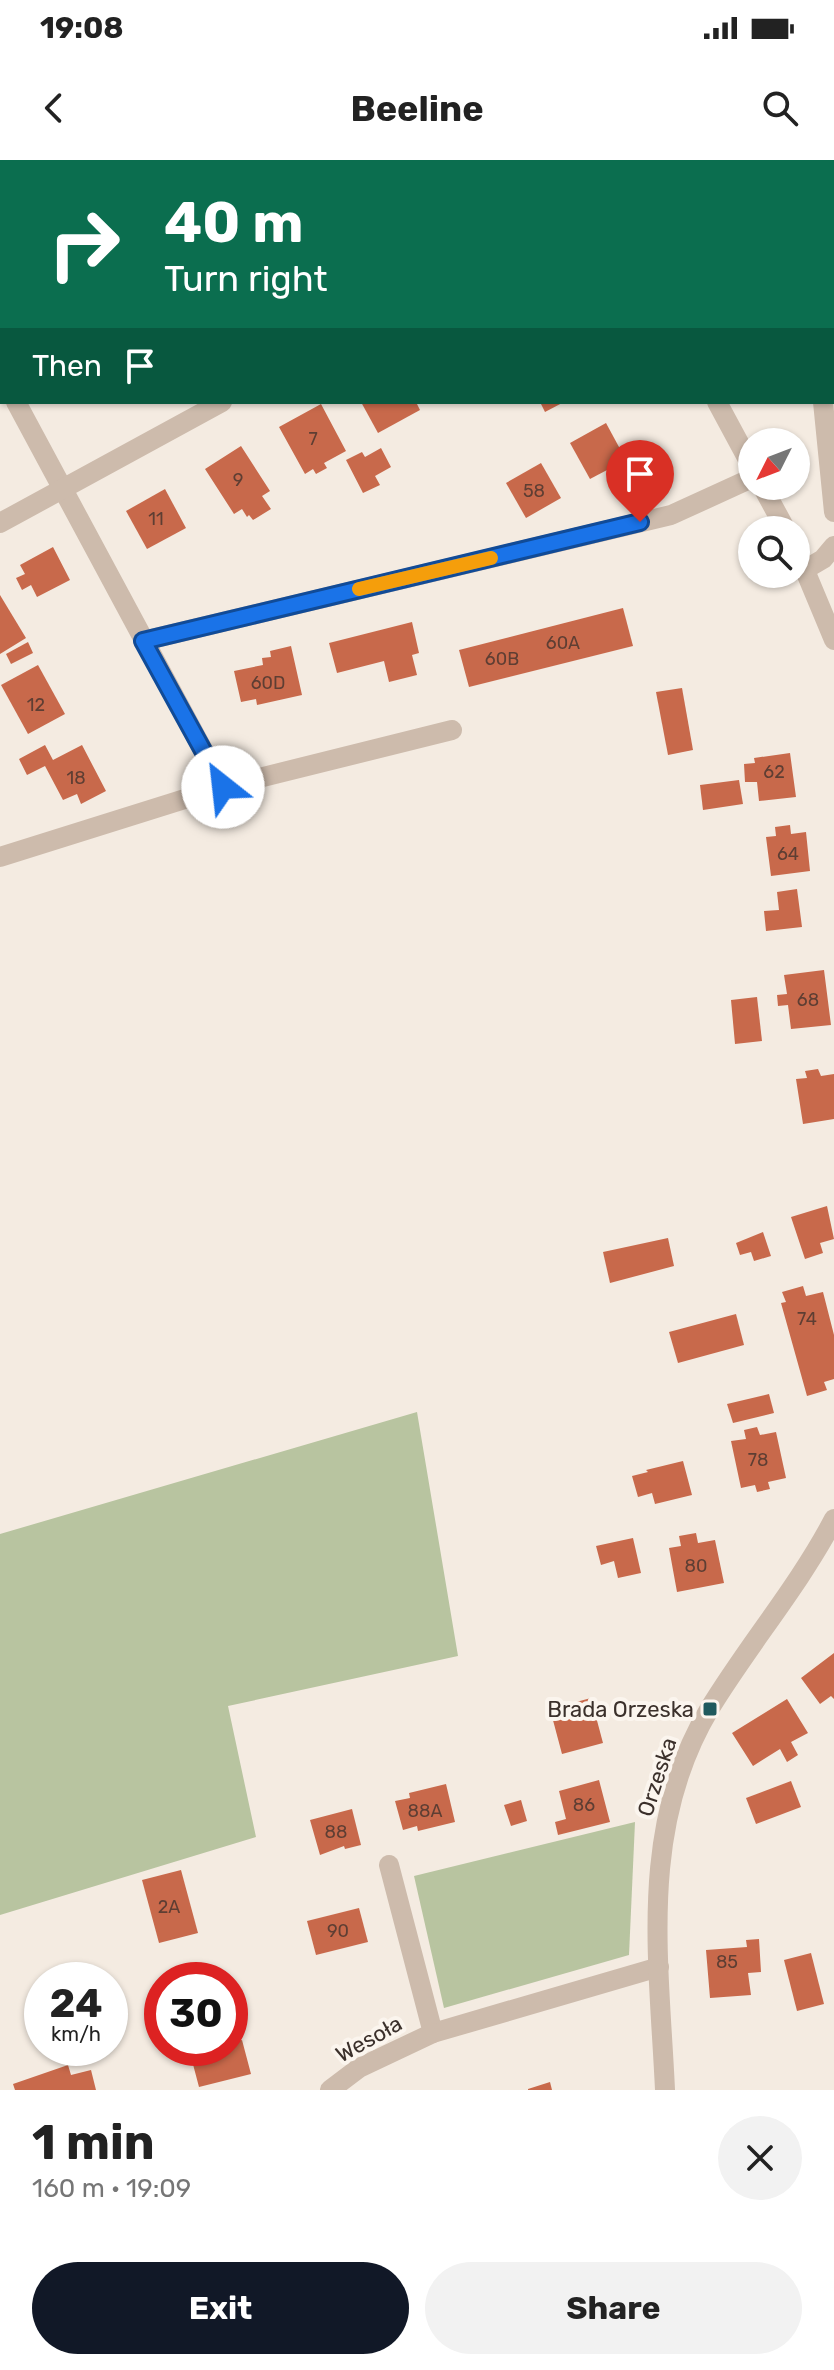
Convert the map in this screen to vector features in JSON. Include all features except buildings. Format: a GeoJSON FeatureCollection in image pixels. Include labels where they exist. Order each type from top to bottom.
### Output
{"type":"FeatureCollection","features":[{"type":"Feature","properties":{"kind":"street"},"geometry":{"type":"LineString","coordinates":[[17,404],[223,787]]}},
{"type":"Feature","properties":{"kind":"street"},"geometry":{"type":"LineString","coordinates":[[0,523],[218,404]]}},
{"type":"Feature","properties":{"kind":"street"},"geometry":{"type":"LineString","coordinates":[[718,404],[738,441]]}},
{"type":"Feature","properties":{"kind":"street"},"geometry":{"type":"LineString","coordinates":[[823,404],[834,512]]}},
{"type":"Feature","properties":{"kind":"street"},"geometry":{"type":"LineString","coordinates":[[143,641],[671,515],[738,484]]}},
{"type":"Feature","properties":{"kind":"street"},"geometry":{"type":"LineString","coordinates":[[810,567],[823,559],[834,546]]}},
{"type":"Feature","properties":{"kind":"street"},"geometry":{"type":"LineString","coordinates":[[810,579],[834,640]]}},
{"type":"Feature","properties":{"kind":"street"},"geometry":{"type":"LineString","coordinates":[[0,857],[223,787],[452,730]]}},
{"type":"Feature","properties":{"kind":"street","name":"Orzeska"},"geometry":{"type":"LineString","coordinates":[[665,2090],[657,1910],[659,1864],[666,1818],[678,1776],[710,1709],[834,1519]]}},
{"type":"Feature","properties":{"kind":"street"},"geometry":{"type":"LineString","coordinates":[[389,1865],[433,2033]]}},
{"type":"Feature","properties":{"kind":"street","name":"Wesoła"},"geometry":{"type":"LineString","coordinates":[[330,2090],[359,2068],[433,2033],[659,1967]]}},
{"type":"Feature","properties":{"kind":"green space"},"geometry":{"type":"Polygon","coordinates":[[[417,1412],[458,1656],[228,1706],[256,1837],[0,1915],[0,1534],[417,1412]]]}},
{"type":"Feature","properties":{"kind":"green space"},"geometry":{"type":"Polygon","coordinates":[[[635,1822],[629,1955],[444,2008],[414,1876],[635,1822]]]}},
{"type":"Feature","properties":{"kind":"slow traffic"},"geometry":{"type":"LineString","coordinates":[[359,589],[491,558]]}},
{"type":"Feature","properties":{"kind":"place","name":"Brada Orzeska"},"geometry":{"type":"Point","coordinates":[710,1709]}},
{"type":"Feature","properties":{"kind":"route"},"geometry":{"type":"LineString","coordinates":[[223,787],[143,641],[640,522]]}}]}
